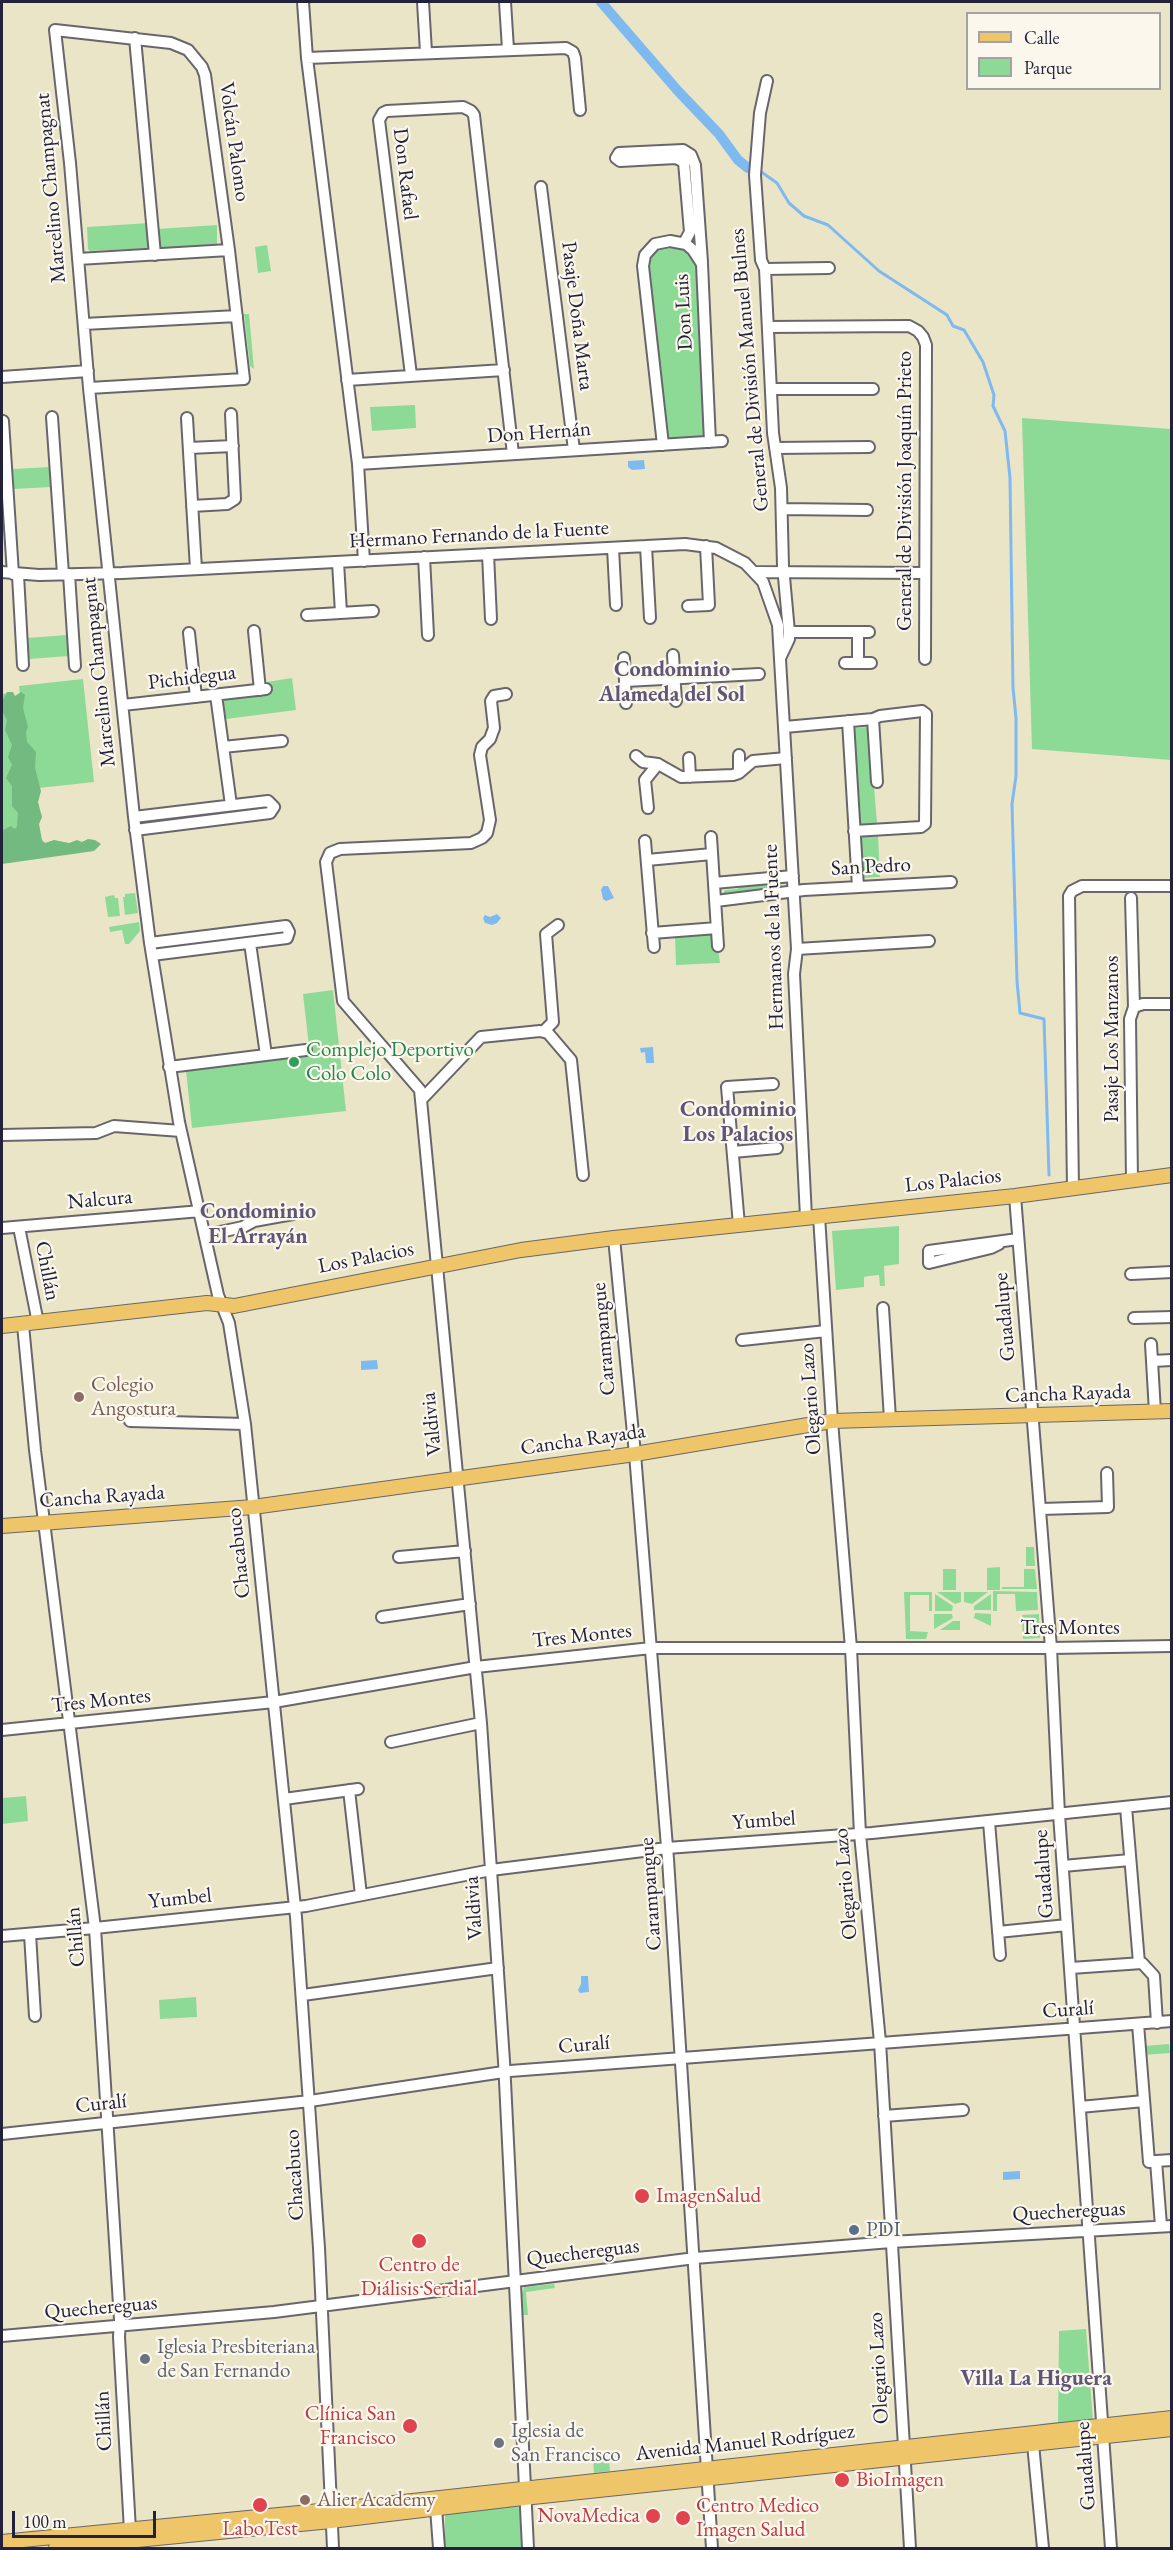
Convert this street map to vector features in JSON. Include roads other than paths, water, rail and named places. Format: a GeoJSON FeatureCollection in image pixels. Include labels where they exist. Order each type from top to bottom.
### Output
{"type":"FeatureCollection","features":[{"type":"Feature","properties":{"kind":"main road","name":"Los Palacios"},"geometry":{"type":"LineString","coordinates":[[2,1326],[207,1303],[234,1306],[521,1250],[614,1238],[1015,1196],[1172,1175]]}},
{"type":"Feature","properties":{"kind":"main road","name":"Cancha Rayada"},"geometry":{"type":"LineString","coordinates":[[2,1526],[253,1507],[635,1454],[832,1421],[1172,1411]]}},
{"type":"Feature","properties":{"kind":"main road","name":"Avenida Manuel Rodríguez"},"geometry":{"type":"LineString","coordinates":[[903,2452],[1034,2444],[1172,2418]]}},
{"type":"Feature","properties":{"kind":"main road","name":"Avenida Manuel Rodríguez"},"geometry":{"type":"LineString","coordinates":[[56,2548],[524,2493],[1103,2430],[1172,2429]]}},
{"type":"Feature","properties":{"kind":"main road","name":"Avenida Manuel Rodríguez"},"geometry":{"type":"LineString","coordinates":[[331,2516],[436,2508],[524,2493]]}},
{"type":"Feature","properties":{"kind":"main road","name":"Avenida Manuel Rodríguez"},"geometry":{"type":"LineString","coordinates":[[2,2542],[131,2539]]}},
{"type":"Feature","properties":{"kind":"street"},"geometry":{"type":"LineString","coordinates":[[303,2],[307,58],[358,464],[364,561]]}},
{"type":"Feature","properties":{"kind":"street"},"geometry":{"type":"LineString","coordinates":[[423,2],[426,52]]}},
{"type":"Feature","properties":{"kind":"street"},"geometry":{"type":"LineString","coordinates":[[505,2],[508,49]]}},
{"type":"Feature","properties":{"kind":"street","name":"Volcán Palomo"},"geometry":{"type":"LineString","coordinates":[[55,30],[179,45],[188,50],[202,67],[205,75],[229,250],[244,379],[89,388]]}},
{"type":"Feature","properties":{"kind":"street","name":"Marcelino Champagnat"},"geometry":{"type":"LineString","coordinates":[[55,30],[135,830],[169,1067],[181,1131],[222,1305]]}},
{"type":"Feature","properties":{"kind":"street"},"geometry":{"type":"LineString","coordinates":[[135,38],[155,255]]}},
{"type":"Feature","properties":{"kind":"street"},"geometry":{"type":"LineString","coordinates":[[307,58],[561,47],[570,49],[574,58],[580,110]]}},
{"type":"Feature","properties":{"kind":"street","name":"General de División Manuel Bulnes"},"geometry":{"type":"LineString","coordinates":[[767,81],[760,113],[754,176],[760,260],[765,269],[771,389],[782,509],[789,632],[786,647],[781,656]]}},
{"type":"Feature","properties":{"kind":"street","name":"Don Rafael"},"geometry":{"type":"LineString","coordinates":[[411,375],[379,120],[387,111],[463,107],[471,111],[474,116],[513,454]]}},
{"type":"Feature","properties":{"kind":"street"},"geometry":{"type":"LineString","coordinates":[[684,243],[688,237],[690,225],[684,162],[676,158],[620,161],[616,158],[617,154],[683,150],[691,155],[695,165],[702,264]]}},
{"type":"Feature","properties":{"kind":"street","name":"Pasaje Doña Marta"},"geometry":{"type":"LineString","coordinates":[[541,187],[574,450]]}},
{"type":"Feature","properties":{"kind":"street"},"geometry":{"type":"LineString","coordinates":[[690,225],[700,234]]}},
{"type":"Feature","properties":{"kind":"street","name":"Don Luis"},"geometry":{"type":"LineString","coordinates":[[663,445],[643,266],[645,255],[655,244],[670,241],[684,243],[693,249],[702,264],[710,442]]}},
{"type":"Feature","properties":{"kind":"street"},"geometry":{"type":"LineString","coordinates":[[78,259],[229,250]]}},
{"type":"Feature","properties":{"kind":"street"},"geometry":{"type":"LineString","coordinates":[[765,269],[829,268]]}},
{"type":"Feature","properties":{"kind":"street"},"geometry":{"type":"LineString","coordinates":[[84,324],[237,316]]}},
{"type":"Feature","properties":{"kind":"street","name":"General de División Joaquín Prieto"},"geometry":{"type":"LineString","coordinates":[[768,327],[909,326],[923,337],[926,345],[925,659]]}},
{"type":"Feature","properties":{"kind":"street"},"geometry":{"type":"LineString","coordinates":[[347,380],[504,370]]}},
{"type":"Feature","properties":{"kind":"street"},"geometry":{"type":"LineString","coordinates":[[2,377],[88,371]]}},
{"type":"Feature","properties":{"kind":"street"},"geometry":{"type":"LineString","coordinates":[[771,389],[873,389]]}},
{"type":"Feature","properties":{"kind":"street"},"geometry":{"type":"LineString","coordinates":[[192,506],[227,504],[234,499],[231,414]]}},
{"type":"Feature","properties":{"kind":"street"},"geometry":{"type":"LineString","coordinates":[[52,417],[75,666]]}},
{"type":"Feature","properties":{"kind":"street"},"geometry":{"type":"LineString","coordinates":[[187,418],[196,569]]}},
{"type":"Feature","properties":{"kind":"street"},"geometry":{"type":"LineString","coordinates":[[3,421],[23,665]]}},
{"type":"Feature","properties":{"kind":"street","name":"Don Hernán"},"geometry":{"type":"LineString","coordinates":[[358,464],[722,441]]}},
{"type":"Feature","properties":{"kind":"street"},"geometry":{"type":"LineString","coordinates":[[189,448],[232,446]]}},
{"type":"Feature","properties":{"kind":"street"},"geometry":{"type":"LineString","coordinates":[[775,448],[869,447]]}},
{"type":"Feature","properties":{"kind":"street"},"geometry":{"type":"LineString","coordinates":[[782,509],[867,510]]}},
{"type":"Feature","properties":{"kind":"street","name":"Hermano Fernando de la Fuente"},"geometry":{"type":"LineString","coordinates":[[2,572],[16,574],[108,573],[685,544],[706,546],[735,556],[756,572],[768,591],[774,607],[781,656]]}},
{"type":"Feature","properties":{"kind":"street"},"geometry":{"type":"LineString","coordinates":[[646,546],[650,618]]}},
{"type":"Feature","properties":{"kind":"street"},"geometry":{"type":"LineString","coordinates":[[688,606],[709,604],[706,546]]}},
{"type":"Feature","properties":{"kind":"street"},"geometry":{"type":"LineString","coordinates":[[613,548],[616,605]]}},
{"type":"Feature","properties":{"kind":"street"},"geometry":{"type":"LineString","coordinates":[[488,554],[491,619]]}},
{"type":"Feature","properties":{"kind":"street"},"geometry":{"type":"LineString","coordinates":[[424,557],[428,634]]}},
{"type":"Feature","properties":{"kind":"street"},"geometry":{"type":"LineString","coordinates":[[338,562],[341,613]]}},
{"type":"Feature","properties":{"kind":"street"},"geometry":{"type":"LineString","coordinates":[[756,572],[925,573]]}},
{"type":"Feature","properties":{"kind":"street"},"geometry":{"type":"LineString","coordinates":[[307,615],[373,611]]}},
{"type":"Feature","properties":{"kind":"street","name":"Pichidegua"},"geometry":{"type":"LineString","coordinates":[[123,705],[263,689],[254,631]]}},
{"type":"Feature","properties":{"kind":"street"},"geometry":{"type":"LineString","coordinates":[[789,632],[870,632]]}},
{"type":"Feature","properties":{"kind":"street"},"geometry":{"type":"LineString","coordinates":[[858,632],[858,663]]}},
{"type":"Feature","properties":{"kind":"street"},"geometry":{"type":"LineString","coordinates":[[189,633],[196,697]]}},
{"type":"Feature","properties":{"kind":"street"},"geometry":{"type":"LineString","coordinates":[[673,655],[676,701]]}},
{"type":"Feature","properties":{"kind":"street","name":"Hermanos de la Fuente"},"geometry":{"type":"LineString","coordinates":[[781,656],[797,949],[794,974],[813,1217]]}},
{"type":"Feature","properties":{"kind":"street"},"geometry":{"type":"LineString","coordinates":[[624,658],[626,703]]}},
{"type":"Feature","properties":{"kind":"street"},"geometry":{"type":"LineString","coordinates":[[845,663],[871,663]]}},
{"type":"Feature","properties":{"kind":"street"},"geometry":{"type":"LineString","coordinates":[[625,681],[782,673]]}},
{"type":"Feature","properties":{"kind":"street"},"geometry":{"type":"LineString","coordinates":[[421,1100],[420,1090],[343,1001],[326,862],[330,853],[340,849],[471,843],[482,838],[487,833],[489,820],[481,751],[494,728],[491,701],[498,694],[506,694]]}},
{"type":"Feature","properties":{"kind":"street"},"geometry":{"type":"LineString","coordinates":[[216,695],[231,805]]}},
{"type":"Feature","properties":{"kind":"street"},"geometry":{"type":"LineString","coordinates":[[785,727],[873,719],[880,716],[922,711],[926,714],[927,820],[921,827],[854,831]]}},
{"type":"Feature","properties":{"kind":"street"},"geometry":{"type":"LineString","coordinates":[[873,719],[877,782]]}},
{"type":"Feature","properties":{"kind":"street"},"geometry":{"type":"LineString","coordinates":[[848,721],[858,887]]}},
{"type":"Feature","properties":{"kind":"street"},"geometry":{"type":"LineString","coordinates":[[223,747],[282,741]]}},
{"type":"Feature","properties":{"kind":"street"},"geometry":{"type":"LineString","coordinates":[[739,755],[739,773]]}},
{"type":"Feature","properties":{"kind":"street"},"geometry":{"type":"LineString","coordinates":[[636,756],[643,762],[658,764],[674,776],[690,777],[739,773],[753,761],[786,758]]}},
{"type":"Feature","properties":{"kind":"street"},"geometry":{"type":"LineString","coordinates":[[689,758],[690,777]]}},
{"type":"Feature","properties":{"kind":"street"},"geometry":{"type":"LineString","coordinates":[[648,808],[645,780],[658,764]]}},
{"type":"Feature","properties":{"kind":"street"},"geometry":{"type":"LineString","coordinates":[[134,817],[268,801],[274,807],[270,813],[135,830]]}},
{"type":"Feature","properties":{"kind":"street"},"geometry":{"type":"LineString","coordinates":[[711,837],[718,946]]}},
{"type":"Feature","properties":{"kind":"street"},"geometry":{"type":"LineString","coordinates":[[645,841],[654,947]]}},
{"type":"Feature","properties":{"kind":"street"},"geometry":{"type":"LineString","coordinates":[[647,860],[712,854]]}},
{"type":"Feature","properties":{"kind":"street"},"geometry":{"type":"LineString","coordinates":[[714,883],[793,876]]}},
{"type":"Feature","properties":{"kind":"street","name":"San Pedro"},"geometry":{"type":"LineString","coordinates":[[716,902],[794,892],[951,882]]}},
{"type":"Feature","properties":{"kind":"street"},"geometry":{"type":"LineString","coordinates":[[1073,1189],[1070,896],[1072,891],[1082,886],[1172,886]]}},
{"type":"Feature","properties":{"kind":"street","name":"Pasaje Los Manzanos"},"geometry":{"type":"LineString","coordinates":[[1131,898],[1134,1007],[1130,1019],[1132,1181]]}},
{"type":"Feature","properties":{"kind":"street"},"geometry":{"type":"LineString","coordinates":[[544,1031],[553,1022],[546,934],[558,925]]}},
{"type":"Feature","properties":{"kind":"street"},"geometry":{"type":"LineString","coordinates":[[150,943],[286,926],[288,929],[287,938],[152,955]]}},
{"type":"Feature","properties":{"kind":"street"},"geometry":{"type":"LineString","coordinates":[[652,933],[717,927]]}},
{"type":"Feature","properties":{"kind":"street"},"geometry":{"type":"LineString","coordinates":[[797,949],[929,941]]}},
{"type":"Feature","properties":{"kind":"street"},"geometry":{"type":"LineString","coordinates":[[250,943],[266,1055]]}},
{"type":"Feature","properties":{"kind":"street"},"geometry":{"type":"LineString","coordinates":[[1134,1007],[1143,1004],[1172,1004]]}},
{"type":"Feature","properties":{"kind":"street"},"geometry":{"type":"LineString","coordinates":[[421,1100],[481,1037],[544,1031],[551,1035],[571,1060],[583,1175]]}},
{"type":"Feature","properties":{"kind":"street"},"geometry":{"type":"LineString","coordinates":[[169,1067],[306,1050]]}},
{"type":"Feature","properties":{"kind":"street"},"geometry":{"type":"LineString","coordinates":[[739,1225],[727,1087],[773,1084]]}},
{"type":"Feature","properties":{"kind":"street","name":"Valdivia"},"geometry":{"type":"LineString","coordinates":[[421,1100],[477,1667],[498,1968],[516,2281],[528,2548]]}},
{"type":"Feature","properties":{"kind":"street"},"geometry":{"type":"LineString","coordinates":[[2,1136],[96,1133],[114,1126],[181,1131]]}},
{"type":"Feature","properties":{"kind":"street"},"geometry":{"type":"LineString","coordinates":[[732,1152],[777,1148]]}},
{"type":"Feature","properties":{"kind":"street","name":"Guadalupe"},"geometry":{"type":"LineString","coordinates":[[1015,1196],[1051,1648],[1059,1814],[1112,2548]]}},
{"type":"Feature","properties":{"kind":"street","name":"Nalcura"},"geometry":{"type":"LineString","coordinates":[[2,1228],[201,1211]]}},
{"type":"Feature","properties":{"kind":"street"},"geometry":{"type":"LineString","coordinates":[[206,1235],[243,1227],[254,1221],[293,1214]]}},
{"type":"Feature","properties":{"kind":"street","name":"Olegario Lazo"},"geometry":{"type":"LineString","coordinates":[[813,1217],[826,1331],[851,1648],[860,1834],[880,2042],[910,2548]]}},
{"type":"Feature","properties":{"kind":"street","name":"Chillán"},"geometry":{"type":"LineString","coordinates":[[19,1227],[38,1323]]}},
{"type":"Feature","properties":{"kind":"street","name":"Carampangue"},"geometry":{"type":"LineString","coordinates":[[614,1238],[635,1454],[667,1848],[712,2548]]}},
{"type":"Feature","properties":{"kind":"street"},"geometry":{"type":"LineString","coordinates":[[999,1244],[929,1263],[929,1251],[999,1244],[1018,1239]]}},
{"type":"Feature","properties":{"kind":"street"},"geometry":{"type":"LineString","coordinates":[[1131,1274],[1172,1272]]}},
{"type":"Feature","properties":{"kind":"street","name":"Chacabuco"},"geometry":{"type":"LineString","coordinates":[[222,1305],[232,1337],[245,1424],[296,1906],[310,2101],[333,2548]]}},
{"type":"Feature","properties":{"kind":"street"},"geometry":{"type":"LineString","coordinates":[[884,1308],[890,1419]]}},
{"type":"Feature","properties":{"kind":"street"},"geometry":{"type":"LineString","coordinates":[[1134,1318],[1172,1317]]}},
{"type":"Feature","properties":{"kind":"street","name":"Chillán"},"geometry":{"type":"LineString","coordinates":[[23,1325],[95,1928],[131,2539]]}},
{"type":"Feature","properties":{"kind":"street"},"geometry":{"type":"LineString","coordinates":[[742,1340],[826,1331]]}},
{"type":"Feature","properties":{"kind":"street"},"geometry":{"type":"LineString","coordinates":[[1151,1344],[1155,1412]]}},
{"type":"Feature","properties":{"kind":"street"},"geometry":{"type":"LineString","coordinates":[[1152,1361],[1172,1360]]}},
{"type":"Feature","properties":{"kind":"street"},"geometry":{"type":"LineString","coordinates":[[130,1421],[245,1424]]}},
{"type":"Feature","properties":{"kind":"street"},"geometry":{"type":"LineString","coordinates":[[1041,1509],[1108,1507],[1107,1473]]}},
{"type":"Feature","properties":{"kind":"street"},"geometry":{"type":"LineString","coordinates":[[399,1557],[465,1551]]}},
{"type":"Feature","properties":{"kind":"street"},"geometry":{"type":"LineString","coordinates":[[382,1617],[470,1604]]}},
{"type":"Feature","properties":{"kind":"street","name":"Tres Montes"},"geometry":{"type":"LineString","coordinates":[[2,1730],[274,1702],[477,1667],[651,1648],[1172,1646]]}},
{"type":"Feature","properties":{"kind":"street"},"geometry":{"type":"LineString","coordinates":[[391,1742],[481,1723]]}},
{"type":"Feature","properties":{"kind":"street"},"geometry":{"type":"LineString","coordinates":[[284,1800],[353,1790],[361,1895]]}},
{"type":"Feature","properties":{"kind":"street","name":"Yumbel"},"geometry":{"type":"LineString","coordinates":[[2,1936],[296,1906],[491,1870],[667,1848],[860,1834],[1172,1802]]}},
{"type":"Feature","properties":{"kind":"street"},"geometry":{"type":"LineString","coordinates":[[1126,1807],[1140,1963],[1154,1976],[1157,2023]]}},
{"type":"Feature","properties":{"kind":"street"},"geometry":{"type":"LineString","coordinates":[[988,1822],[1000,1955]]}},
{"type":"Feature","properties":{"kind":"street"},"geometry":{"type":"LineString","coordinates":[[1063,1866],[1131,1860]]}},
{"type":"Feature","properties":{"kind":"street"},"geometry":{"type":"LineString","coordinates":[[999,1932],[1067,1925]]}},
{"type":"Feature","properties":{"kind":"street"},"geometry":{"type":"LineString","coordinates":[[30,1934],[35,2016]]}},
{"type":"Feature","properties":{"kind":"street"},"geometry":{"type":"LineString","coordinates":[[1071,1968],[1140,1963]]}},
{"type":"Feature","properties":{"kind":"street"},"geometry":{"type":"LineString","coordinates":[[303,1995],[498,1968]]}},
{"type":"Feature","properties":{"kind":"street","name":"Curalí"},"geometry":{"type":"LineString","coordinates":[[2,2134],[310,2101],[504,2072],[1172,2021]]}},
{"type":"Feature","properties":{"kind":"street"},"geometry":{"type":"LineString","coordinates":[[1138,2024],[1149,2162],[1172,2160]]}},
{"type":"Feature","properties":{"kind":"street"},"geometry":{"type":"LineString","coordinates":[[1080,2107],[1144,2101]]}},
{"type":"Feature","properties":{"kind":"street"},"geometry":{"type":"LineString","coordinates":[[884,2116],[963,2110]]}},
{"type":"Feature","properties":{"kind":"street"},"geometry":{"type":"LineString","coordinates":[[1156,2161],[1166,2226]]}},
{"type":"Feature","properties":{"kind":"street","name":"Quechereguas"},"geometry":{"type":"LineString","coordinates":[[2,2336],[321,2307],[694,2259],[891,2242],[1166,2226]]}},
{"type":"Feature","properties":{"kind":"street"},"geometry":{"type":"LineString","coordinates":[[1034,2444],[1043,2548]]}},
{"type":"Feature","properties":{"kind":"street"},"geometry":{"type":"LineString","coordinates":[[436,2508],[439,2548]]}},
{"type":"Feature","properties":{"kind":"water"},"geometry":{"type":"Polygon","coordinates":[[[644,460],[645,469],[632,470],[628,467],[628,461],[644,460]]]}},
{"type":"Feature","properties":{"kind":"water"},"geometry":{"type":"Polygon","coordinates":[[[603,886],[608,886],[614,898],[606,901],[603,899],[601,890],[603,886]]]}},
{"type":"Feature","properties":{"kind":"water"},"geometry":{"type":"Polygon","coordinates":[[[497,914],[501,918],[497,923],[492,925],[485,923],[483,918],[485,915],[490,917],[497,914]]]}},
{"type":"Feature","properties":{"kind":"water"},"geometry":{"type":"Polygon","coordinates":[[[653,1047],[654,1063],[646,1063],[645,1052],[641,1053],[640,1048],[653,1047]]]}},
{"type":"Feature","properties":{"kind":"water"},"geometry":{"type":"Polygon","coordinates":[[[377,1360],[378,1369],[361,1370],[361,1361],[377,1360]]]}},
{"type":"Feature","properties":{"kind":"water"},"geometry":{"type":"Polygon","coordinates":[[[581,1976],[588,1976],[589,1992],[580,1993],[578,1990],[581,1976]]]}},
{"type":"Feature","properties":{"kind":"water"},"geometry":{"type":"Polygon","coordinates":[[[1020,2171],[1020,2179],[1003,2180],[1003,2172],[1020,2171]]]}},
{"type":"Feature","properties":{"kind":"waterway"},"geometry":{"type":"LineString","coordinates":[[601,2],[678,91],[719,134],[738,160],[748,168]]}},
{"type":"Feature","properties":{"kind":"waterway"},"geometry":{"type":"LineString","coordinates":[[760,171],[777,183],[789,203],[804,216],[828,225],[879,271],[947,315],[953,326],[964,330],[983,362],[994,395],[993,406],[1005,431],[1010,478],[1013,688],[1016,718],[1016,776],[1012,804],[1017,981],[1020,1013],[1044,1019],[1049,1175]]}},
{"type":"Feature","properties":{"kind":"place","name":"Complejo Deportivo Colo Colo"},"geometry":{"type":"Point","coordinates":[294,1062]}},
{"type":"Feature","properties":{"kind":"place","name":"Colegio Angostura"},"geometry":{"type":"Point","coordinates":[79,1397]}},
{"type":"Feature","properties":{"kind":"place","name":"ImagenSalud"},"geometry":{"type":"Point","coordinates":[642,2196]}},
{"type":"Feature","properties":{"kind":"place","name":"PDI"},"geometry":{"type":"Point","coordinates":[854,2230]}},
{"type":"Feature","properties":{"kind":"place","name":"Centro de Diálisis Serdial"},"geometry":{"type":"Point","coordinates":[419,2241]}},
{"type":"Feature","properties":{"kind":"place","name":"Iglesia Presbiteriana de San Fernando"},"geometry":{"type":"Point","coordinates":[145,2359]}},
{"type":"Feature","properties":{"kind":"place","name":"Clínica San Francisco"},"geometry":{"type":"Point","coordinates":[410,2426]}},
{"type":"Feature","properties":{"kind":"place","name":"Iglesia de San Francisco"},"geometry":{"type":"Point","coordinates":[499,2443]}},
{"type":"Feature","properties":{"kind":"place","name":"BioImagen"},"geometry":{"type":"Point","coordinates":[842,2480]}},
{"type":"Feature","properties":{"kind":"place","name":"Alier Academy"},"geometry":{"type":"Point","coordinates":[305,2500]}},
{"type":"Feature","properties":{"kind":"place","name":"LaboTest"},"geometry":{"type":"Point","coordinates":[260,2505]}},
{"type":"Feature","properties":{"kind":"place","name":"NovaMedica"},"geometry":{"type":"Point","coordinates":[653,2516]}},
{"type":"Feature","properties":{"kind":"place","name":"Centro Medico Imagen Salud"},"geometry":{"type":"Point","coordinates":[683,2518]}},
{"type":"Feature","properties":{"kind":"district","name":"Condominio Alameda del Sol"},"geometry":{"type":"Point","coordinates":[672,682]}},
{"type":"Feature","properties":{"kind":"district","name":"Condominio Los Palacios"},"geometry":{"type":"Point","coordinates":[738,1122]}},
{"type":"Feature","properties":{"kind":"district","name":"Condominio El Arrayán"},"geometry":{"type":"Point","coordinates":[258,1224]}},
{"type":"Feature","properties":{"kind":"district","name":"Villa La Higuera"},"geometry":{"type":"Point","coordinates":[1036,2379]}}]}
